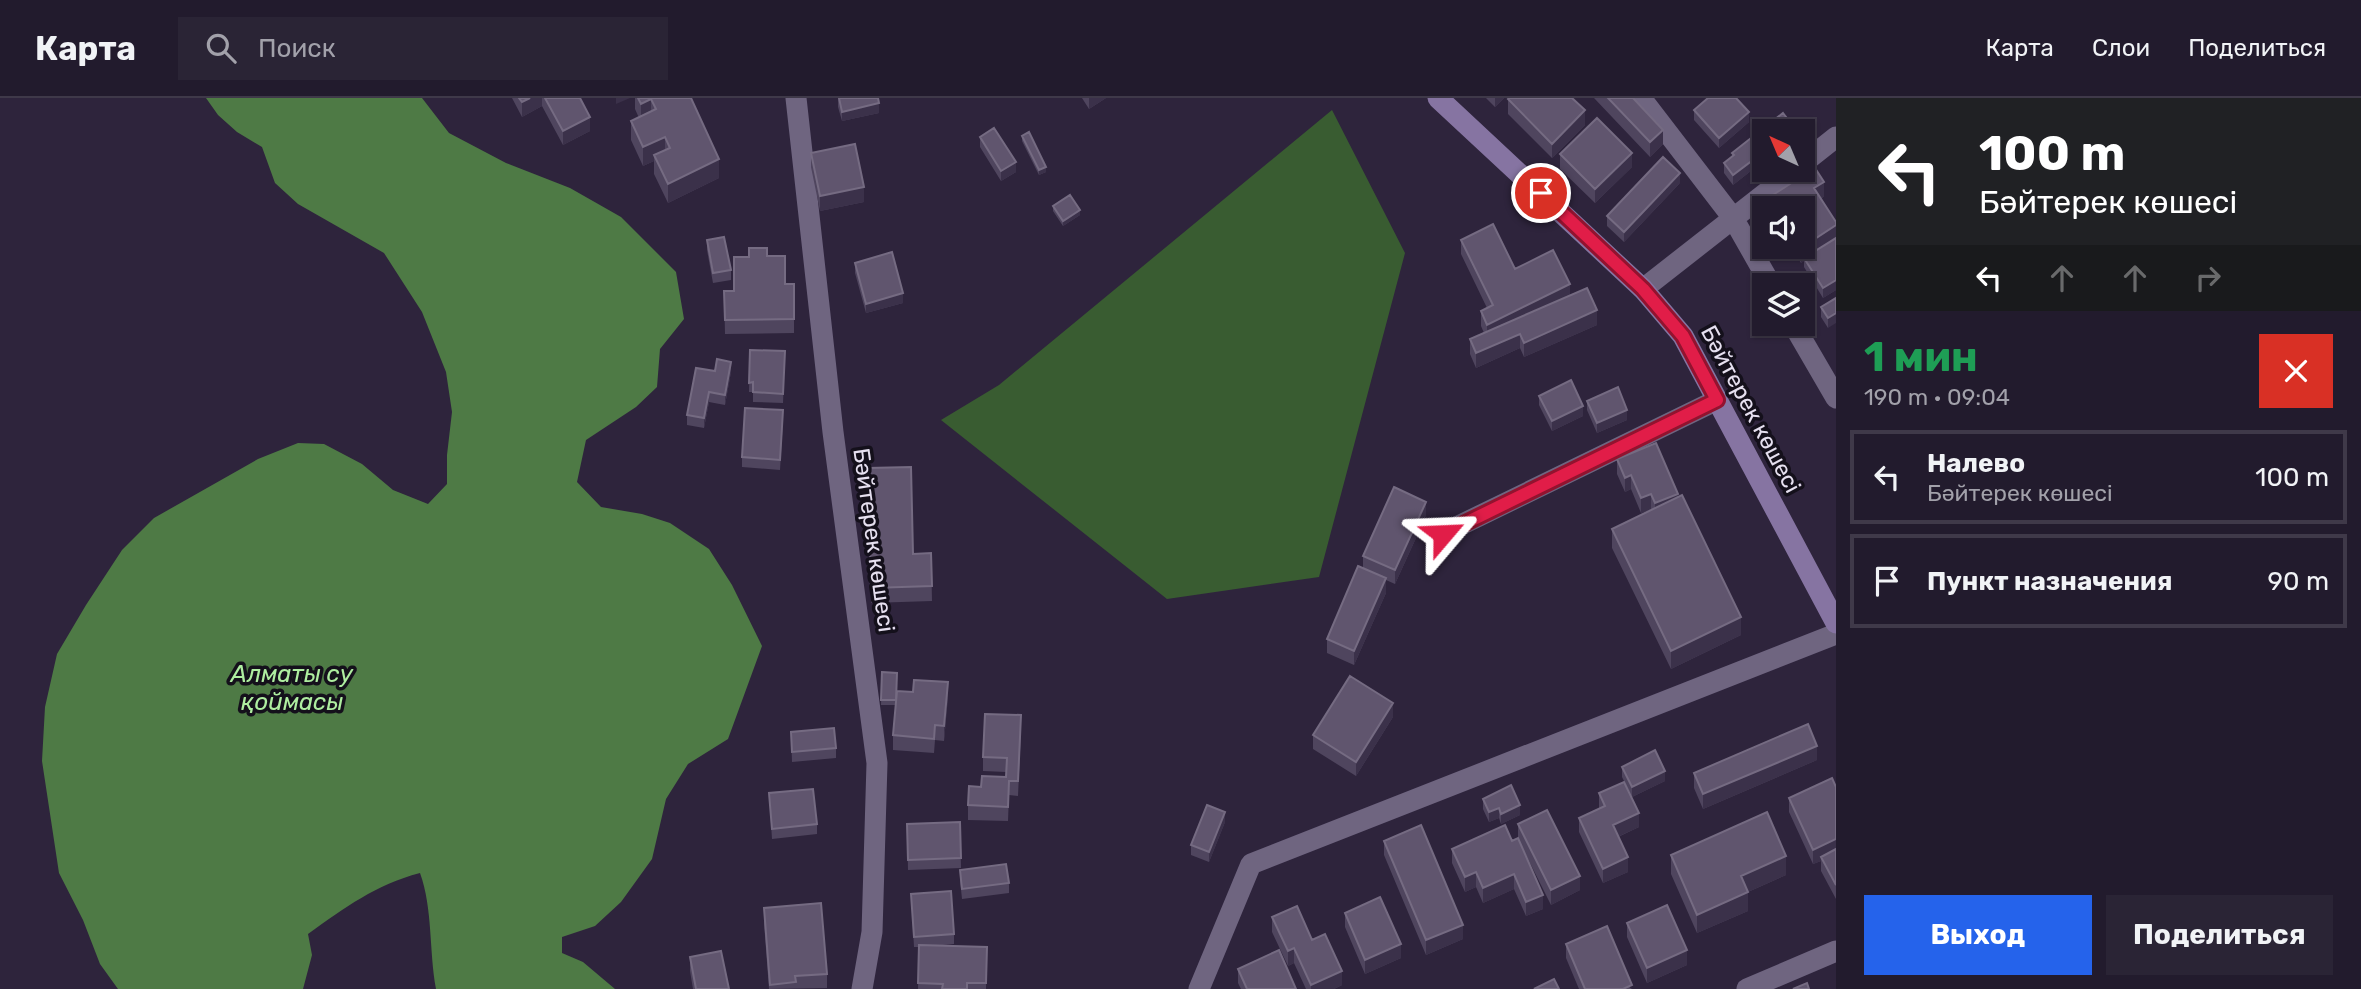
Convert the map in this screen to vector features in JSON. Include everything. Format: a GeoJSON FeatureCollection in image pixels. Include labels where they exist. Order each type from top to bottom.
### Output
{"type":"FeatureCollection","features":[{"type":"Feature","properties":{"kind":"street","name":"Бәйтерек көшесі"},"geometry":{"type":"LineString","coordinates":[[796,98],[832,432],[877,763],[872,932],[862,989]]}},
{"type":"Feature","properties":{"kind":"street","name":"Бәйтерек көшесі"},"geometry":{"type":"LineString","coordinates":[[1438,98],[1643,289],[1683,336],[1836,623]]}},
{"type":"Feature","properties":{"kind":"street"},"geometry":{"type":"LineString","coordinates":[[1641,98],[1733,218],[1764,273]]}},
{"type":"Feature","properties":{"kind":"street"},"geometry":{"type":"LineString","coordinates":[[1815,153],[1836,137]]}},
{"type":"Feature","properties":{"kind":"street"},"geometry":{"type":"LineString","coordinates":[[1643,289],[1779,182]]}},
{"type":"Feature","properties":{"kind":"street"},"geometry":{"type":"LineString","coordinates":[[1800,336],[1836,398]]}},
{"type":"Feature","properties":{"kind":"street"},"geometry":{"type":"LineString","coordinates":[[1443,534],[1717,400]]}},
{"type":"Feature","properties":{"kind":"street"},"geometry":{"type":"LineString","coordinates":[[1199,989],[1251,864],[1836,634]]}},
{"type":"Feature","properties":{"kind":"street"},"geometry":{"type":"LineString","coordinates":[[1746,989],[1836,951]]}},
{"type":"Feature","properties":{"kind":"shaded area"},"geometry":{"type":"Polygon","coordinates":[[[1332,110],[1405,253],[1319,577],[1167,599],[941,420],[999,385],[1332,110]]]}},
{"type":"Feature","properties":{"kind":"water","name":"Алматы су қоймасы"},"geometry":{"type":"Polygon","coordinates":[[[206,98],[422,98],[449,133],[506,163],[570,188],[621,217],[676,272],[684,319],[660,349],[657,387],[636,407],[586,440],[577,482],[601,507],[642,514],[670,523],[709,549],[732,585],[762,646],[728,739],[688,764],[666,799],[652,859],[621,902],[595,926],[562,937],[562,953],[583,962],[615,989],[436,989],[427,901],[420,873],[375,890],[308,934],[312,955],[303,989],[118,989],[100,964],[83,920],[59,873],[42,761],[45,707],[57,654],[122,550],[154,518],[258,459],[298,443],[324,444],[362,464],[393,490],[428,504],[447,484],[452,412],[446,372],[422,312],[384,253],[298,204],[275,183],[262,147],[237,132],[218,115],[206,98]]]}},
{"type":"Feature","properties":{"kind":"building"},"geometry":{"type":"Polygon","coordinates":[[[545,98],[580,98],[590,117],[563,131],[545,98]]]}},
{"type":"Feature","properties":{"kind":"building"},"geometry":{"type":"Polygon","coordinates":[[[638,98],[691,98],[719,159],[668,184],[654,155],[670,148],[665,137],[643,147],[631,121],[656,109],[651,99],[641,104],[638,98]]]}},
{"type":"Feature","properties":{"kind":"building"},"geometry":{"type":"Polygon","coordinates":[[[839,98],[878,98],[879,103],[842,112],[839,98]]]}},
{"type":"Feature","properties":{"kind":"building"},"geometry":{"type":"Polygon","coordinates":[[[1509,98],[1572,98],[1585,110],[1552,144],[1509,98]]]}},
{"type":"Feature","properties":{"kind":"building"},"geometry":{"type":"Polygon","coordinates":[[[1608,98],[1633,98],[1663,130],[1650,142],[1608,98]]]}},
{"type":"Feature","properties":{"kind":"building"},"geometry":{"type":"Polygon","coordinates":[[[1708,98],[1736,98],[1749,112],[1719,138],[1694,110],[1708,98]]]}},
{"type":"Feature","properties":{"kind":"building"},"geometry":{"type":"Polygon","coordinates":[[[1783,113],[1788,119],[1775,119],[1783,113]]]}},
{"type":"Feature","properties":{"kind":"building"},"geometry":{"type":"Polygon","coordinates":[[[1597,118],[1632,153],[1595,189],[1560,154],[1597,118]]]}},
{"type":"Feature","properties":{"kind":"building"},"geometry":{"type":"Polygon","coordinates":[[[994,128],[1016,162],[1001,171],[980,137],[994,128]]]}},
{"type":"Feature","properties":{"kind":"building"},"geometry":{"type":"Polygon","coordinates":[[[1029,132],[1046,167],[1039,170],[1022,136],[1029,132]]]}},
{"type":"Feature","properties":{"kind":"building"},"geometry":{"type":"Polygon","coordinates":[[[1752,137],[1752,161],[1733,175],[1724,163],[1734,155],[1732,153],[1752,137]]]}},
{"type":"Feature","properties":{"kind":"building"},"geometry":{"type":"Polygon","coordinates":[[[855,144],[864,187],[820,196],[811,153],[855,144]]]}},
{"type":"Feature","properties":{"kind":"building"},"geometry":{"type":"Polygon","coordinates":[[[1663,157],[1680,173],[1624,232],[1607,216],[1663,157]]]}},
{"type":"Feature","properties":{"kind":"building"},"geometry":{"type":"Polygon","coordinates":[[[1815,168],[1824,182],[1814,188],[1836,225],[1815,239],[1815,196],[1771,196],[1793,182],[1815,182],[1815,168]]]}},
{"type":"Feature","properties":{"kind":"building"},"geometry":{"type":"Polygon","coordinates":[[[1070,195],[1080,210],[1063,221],[1053,206],[1070,195]]]}},
{"type":"Feature","properties":{"kind":"building"},"geometry":{"type":"Polygon","coordinates":[[[1493,224],[1515,269],[1553,250],[1570,284],[1487,325],[1481,311],[1493,305],[1461,240],[1493,224]]]}},
{"type":"Feature","properties":{"kind":"building"},"geometry":{"type":"Polygon","coordinates":[[[724,237],[731,270],[713,273],[707,240],[724,237]]]}},
{"type":"Feature","properties":{"kind":"building"},"geometry":{"type":"Polygon","coordinates":[[[1836,238],[1836,280],[1823,288],[1805,259],[1815,259],[1815,251],[1836,238]]]}},
{"type":"Feature","properties":{"kind":"building"},"geometry":{"type":"Polygon","coordinates":[[[749,248],[767,248],[767,256],[785,256],[785,284],[794,284],[794,319],[725,320],[724,291],[734,291],[734,257],[749,257],[749,248]]]}},
{"type":"Feature","properties":{"kind":"building"},"geometry":{"type":"Polygon","coordinates":[[[892,252],[903,293],[866,304],[855,263],[892,252]]]}},
{"type":"Feature","properties":{"kind":"building"},"geometry":{"type":"Polygon","coordinates":[[[1587,288],[1597,310],[1524,343],[1520,334],[1476,353],[1470,339],[1587,288]]]}},
{"type":"Feature","properties":{"kind":"building"},"geometry":{"type":"Polygon","coordinates":[[[1836,298],[1836,313],[1828,318],[1821,307],[1836,298]]]}},
{"type":"Feature","properties":{"kind":"building"},"geometry":{"type":"Polygon","coordinates":[[[750,350],[785,351],[783,394],[753,392],[753,382],[749,383],[750,350]]]}},
{"type":"Feature","properties":{"kind":"building"},"geometry":{"type":"Polygon","coordinates":[[[717,359],[731,362],[725,395],[709,392],[704,418],[687,415],[696,368],[715,371],[717,359]]]}},
{"type":"Feature","properties":{"kind":"building"},"geometry":{"type":"Polygon","coordinates":[[[1571,380],[1583,406],[1552,421],[1539,396],[1571,380]]]}},
{"type":"Feature","properties":{"kind":"building"},"geometry":{"type":"Polygon","coordinates":[[[1618,387],[1627,410],[1597,423],[1587,401],[1618,387]]]}},
{"type":"Feature","properties":{"kind":"building"},"geometry":{"type":"Polygon","coordinates":[[[745,408],[783,410],[780,460],[742,457],[745,408]]]}},
{"type":"Feature","properties":{"kind":"building"},"geometry":{"type":"Polygon","coordinates":[[[1656,443],[1678,494],[1655,503],[1651,494],[1641,498],[1631,475],[1625,478],[1617,459],[1656,443]]]}},
{"type":"Feature","properties":{"kind":"building"},"geometry":{"type":"Polygon","coordinates":[[[911,467],[913,554],[931,553],[932,586],[871,588],[868,468],[911,467]]]}},
{"type":"Feature","properties":{"kind":"building"},"geometry":{"type":"Polygon","coordinates":[[[1394,487],[1426,502],[1395,570],[1363,556],[1394,487]]]}},
{"type":"Feature","properties":{"kind":"building"},"geometry":{"type":"Polygon","coordinates":[[[1682,495],[1741,617],[1671,651],[1612,529],[1682,495]]]}},
{"type":"Feature","properties":{"kind":"building"},"geometry":{"type":"Polygon","coordinates":[[[1358,566],[1386,578],[1354,651],[1327,639],[1358,566]]]}},
{"type":"Feature","properties":{"kind":"building"},"geometry":{"type":"Polygon","coordinates":[[[882,672],[897,673],[896,700],[881,700],[882,672]]]}},
{"type":"Feature","properties":{"kind":"building"},"geometry":{"type":"Polygon","coordinates":[[[1350,676],[1393,703],[1356,762],[1313,735],[1350,676]]]}},
{"type":"Feature","properties":{"kind":"building"},"geometry":{"type":"Polygon","coordinates":[[[914,680],[948,682],[944,726],[935,725],[934,739],[893,735],[897,691],[913,692],[914,680]]]}},
{"type":"Feature","properties":{"kind":"building"},"geometry":{"type":"Polygon","coordinates":[[[985,714],[1021,715],[1018,781],[1009,781],[1008,807],[968,805],[969,786],[981,787],[982,776],[1006,777],[1007,758],[983,757],[985,714]]]}},
{"type":"Feature","properties":{"kind":"building"},"geometry":{"type":"Polygon","coordinates":[[[1808,724],[1817,746],[1703,794],[1694,773],[1808,724]]]}},
{"type":"Feature","properties":{"kind":"building"},"geometry":{"type":"Polygon","coordinates":[[[834,728],[836,748],[792,752],[791,732],[834,728]]]}},
{"type":"Feature","properties":{"kind":"building"},"geometry":{"type":"Polygon","coordinates":[[[1655,750],[1665,771],[1632,787],[1622,767],[1655,750]]]}},
{"type":"Feature","properties":{"kind":"building"},"geometry":{"type":"Polygon","coordinates":[[[1832,778],[1836,787],[1836,839],[1813,850],[1789,798],[1832,778]]]}},
{"type":"Feature","properties":{"kind":"building"},"geometry":{"type":"Polygon","coordinates":[[[1624,782],[1639,813],[1613,825],[1628,857],[1603,869],[1579,818],[1605,806],[1599,793],[1624,782]]]}},
{"type":"Feature","properties":{"kind":"building"},"geometry":{"type":"Polygon","coordinates":[[[1511,785],[1520,805],[1501,814],[1499,808],[1489,812],[1483,799],[1511,785]]]}},
{"type":"Feature","properties":{"kind":"building"},"geometry":{"type":"Polygon","coordinates":[[[813,789],[817,824],[772,829],[769,793],[813,789]]]}},
{"type":"Feature","properties":{"kind":"building"},"geometry":{"type":"Polygon","coordinates":[[[1207,805],[1225,812],[1209,852],[1191,845],[1207,805]]]}},
{"type":"Feature","properties":{"kind":"building"},"geometry":{"type":"Polygon","coordinates":[[[1547,810],[1580,876],[1551,890],[1518,824],[1547,810]]]}},
{"type":"Feature","properties":{"kind":"building"},"geometry":{"type":"Polygon","coordinates":[[[1767,812],[1786,856],[1741,876],[1748,892],[1697,915],[1671,855],[1767,812]]]}},
{"type":"Feature","properties":{"kind":"building"},"geometry":{"type":"Polygon","coordinates":[[[960,822],[961,858],[908,860],[907,824],[960,822]]]}},
{"type":"Feature","properties":{"kind":"building"},"geometry":{"type":"Polygon","coordinates":[[[1421,825],[1463,925],[1426,940],[1384,841],[1421,825]]]}},
{"type":"Feature","properties":{"kind":"building"},"geometry":{"type":"Polygon","coordinates":[[[1505,825],[1512,841],[1518,838],[1543,895],[1526,902],[1514,874],[1483,888],[1476,872],[1465,877],[1452,849],[1505,825]]]}},
{"type":"Feature","properties":{"kind":"building"},"geometry":{"type":"Polygon","coordinates":[[[1836,849],[1836,885],[1821,857],[1836,849]]]}},
{"type":"Feature","properties":{"kind":"building"},"geometry":{"type":"Polygon","coordinates":[[[1006,864],[1009,883],[962,889],[960,870],[1006,864]]]}},
{"type":"Feature","properties":{"kind":"building"},"geometry":{"type":"Polygon","coordinates":[[[951,891],[954,934],[914,937],[911,894],[951,891]]]}},
{"type":"Feature","properties":{"kind":"building"},"geometry":{"type":"Polygon","coordinates":[[[1380,897],[1401,944],[1365,960],[1345,913],[1380,897]]]}},
{"type":"Feature","properties":{"kind":"building"},"geometry":{"type":"Polygon","coordinates":[[[821,903],[827,974],[795,976],[796,982],[770,985],[764,908],[821,903]]]}},
{"type":"Feature","properties":{"kind":"building"},"geometry":{"type":"Polygon","coordinates":[[[1667,905],[1687,950],[1647,968],[1627,923],[1667,905]]]}},
{"type":"Feature","properties":{"kind":"building"},"geometry":{"type":"Polygon","coordinates":[[[1297,906],[1312,940],[1325,934],[1342,971],[1311,985],[1294,948],[1288,951],[1272,917],[1297,906]]]}},
{"type":"Feature","properties":{"kind":"building"},"geometry":{"type":"Polygon","coordinates":[[[1607,926],[1632,985],[1623,989],[1585,989],[1566,944],[1607,926]]]}},
{"type":"Feature","properties":{"kind":"building"},"geometry":{"type":"Polygon","coordinates":[[[919,945],[987,947],[986,983],[967,983],[967,989],[942,989],[943,984],[918,983],[919,945]]]}},
{"type":"Feature","properties":{"kind":"building"},"geometry":{"type":"Polygon","coordinates":[[[1279,950],[1296,989],[1247,989],[1238,969],[1279,950]]]}},
{"type":"Feature","properties":{"kind":"building"},"geometry":{"type":"Polygon","coordinates":[[[721,951],[729,989],[696,989],[690,957],[721,951]]]}},
{"type":"Feature","properties":{"kind":"building"},"geometry":{"type":"Polygon","coordinates":[[[1554,979],[1559,989],[1534,989],[1554,979]]]}},
{"type":"Feature","properties":{"kind":"building"},"geometry":{"type":"Polygon","coordinates":[[[1807,983],[1809,989],[1793,989],[1807,983]]]}},
{"type":"Feature","properties":{"kind":"route"},"geometry":{"type":"LineString","coordinates":[[1443,534],[1717,400],[1683,336],[1643,289],[1541,193]]}}]}
